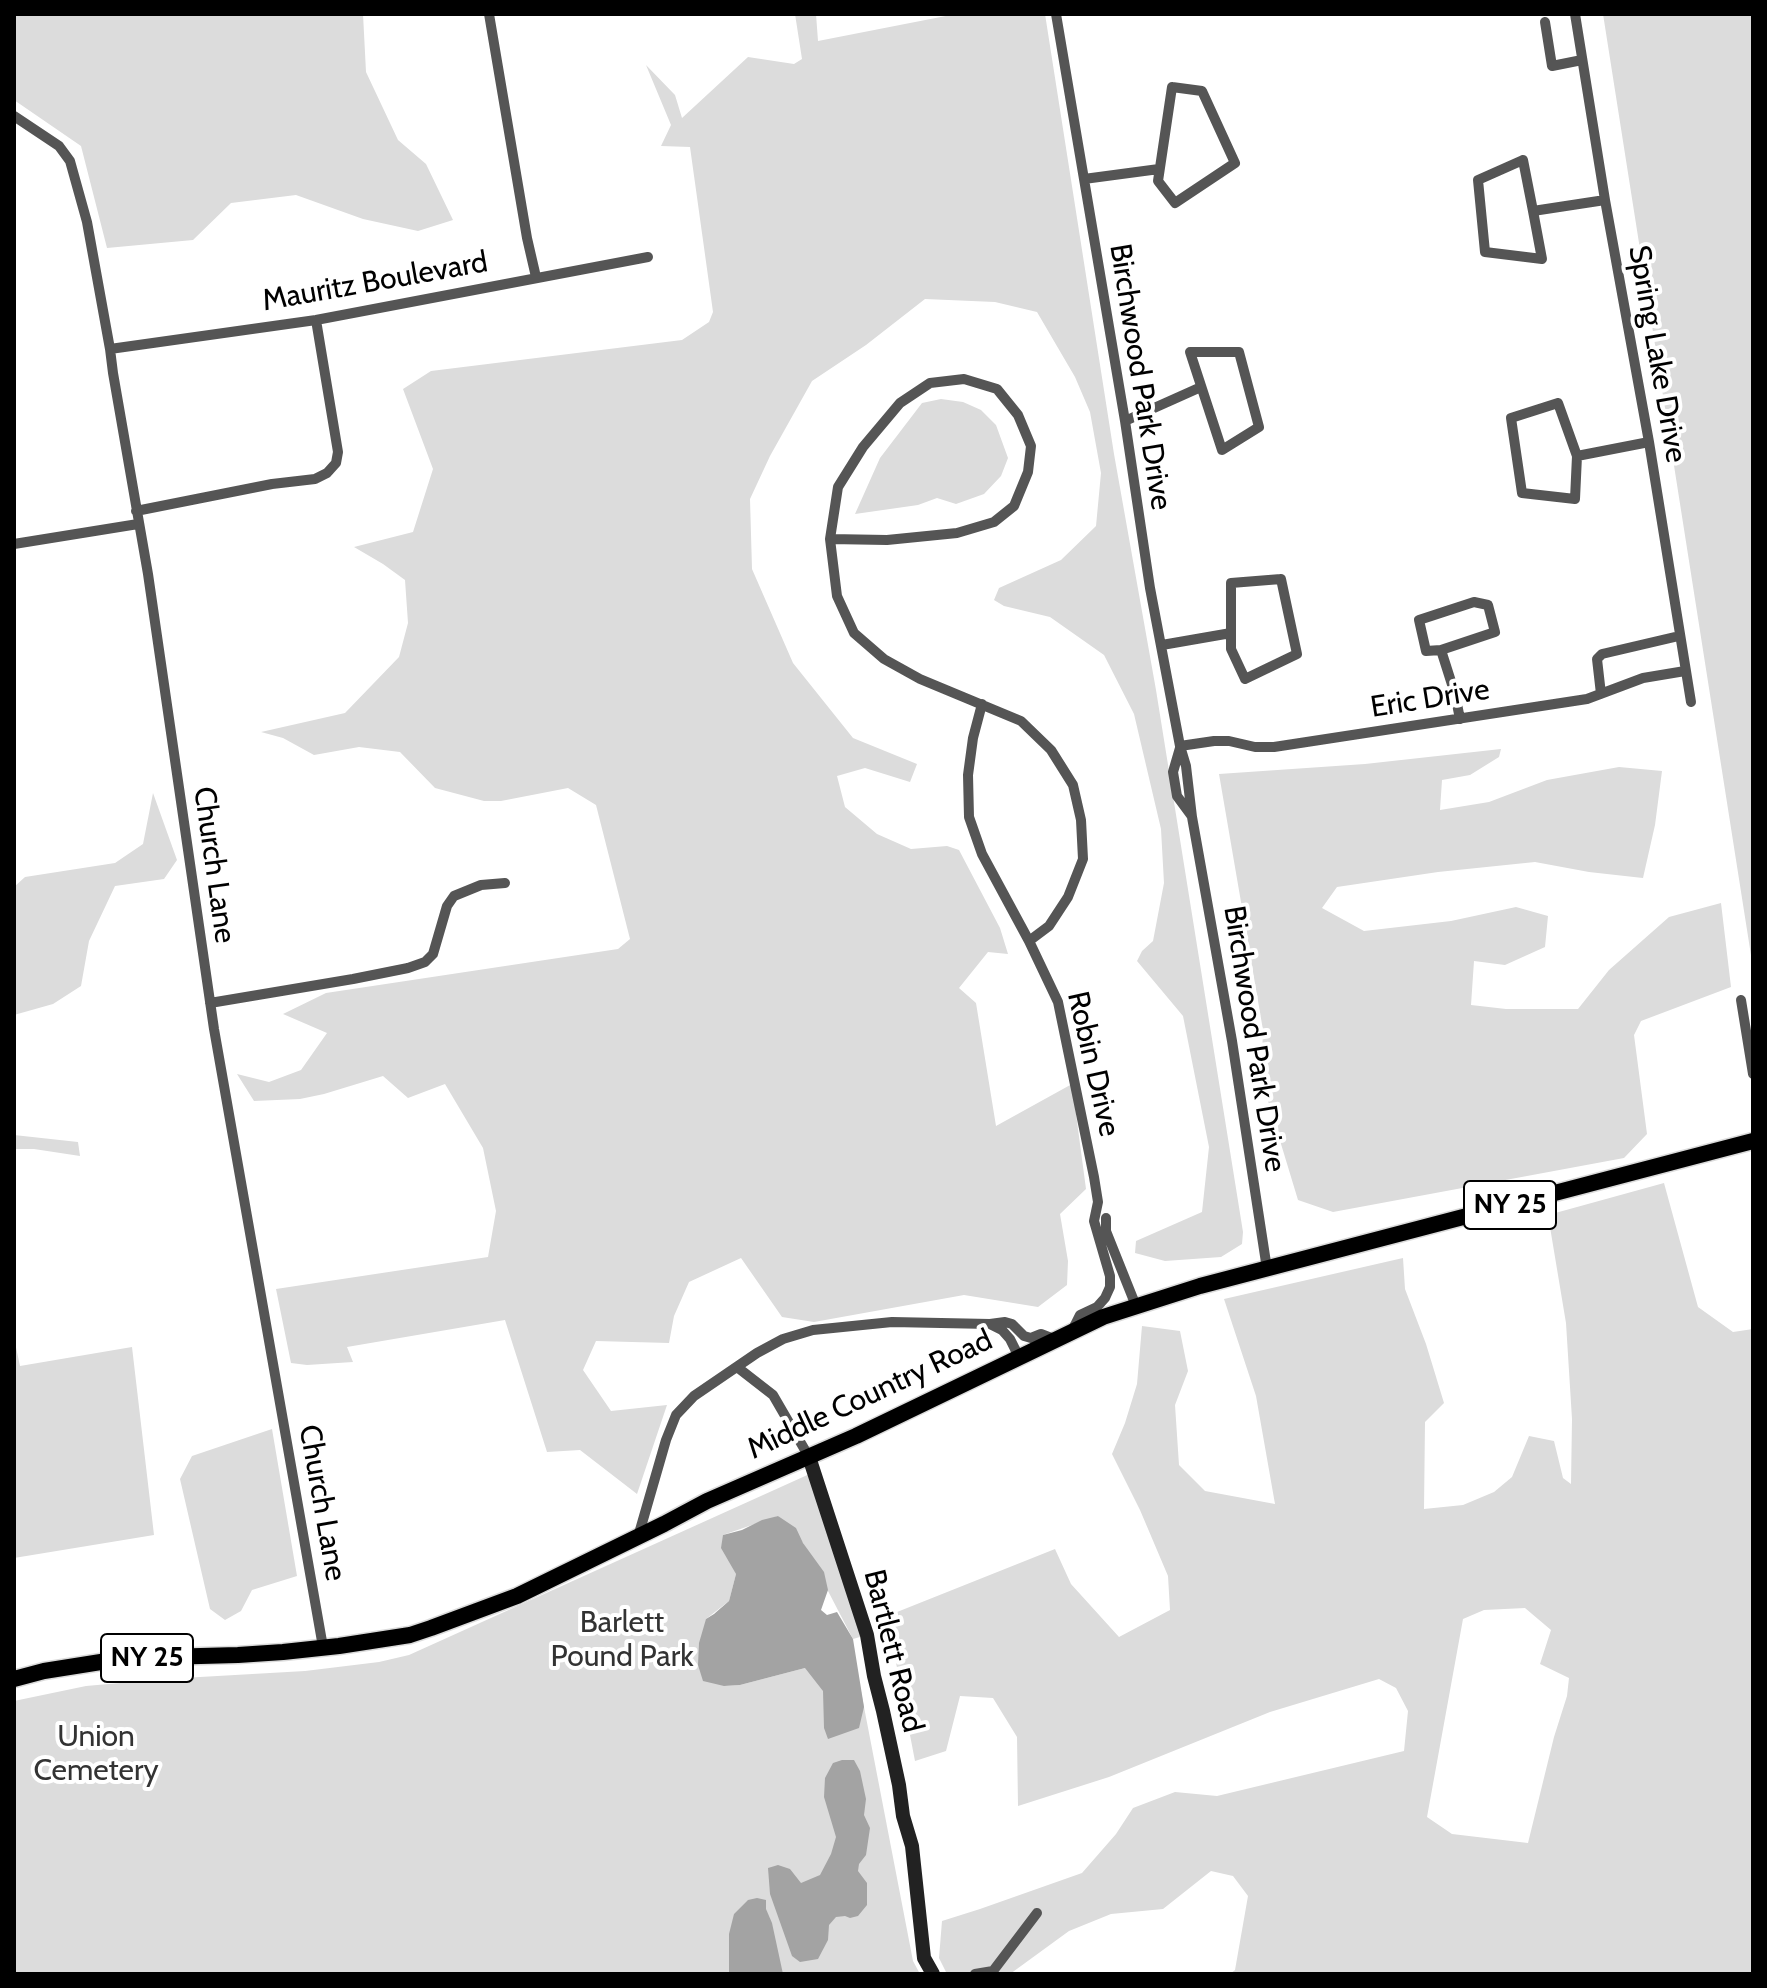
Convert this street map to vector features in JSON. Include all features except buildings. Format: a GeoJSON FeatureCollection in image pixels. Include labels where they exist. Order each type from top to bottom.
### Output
{"type":"FeatureCollection","features":[{"type":"Feature","properties":{"kind":"main road","name":"Middle Country Road"},"geometry":{"type":"LineString","coordinates":[[14,1679],[126,1658],[238,1655],[410,1635],[517,1596],[732,1489],[809,1457],[1103,1317],[1200,1286],[1753,1141]]}},
{"type":"Feature","properties":{"kind":"street"},"geometry":{"type":"LineString","coordinates":[[489,14],[536,277]]}},
{"type":"Feature","properties":{"kind":"street","name":"Birchwood Park Drive"},"geometry":{"type":"LineString","coordinates":[[1056,14],[1125,421],[1147,573],[1180,746],[1194,776],[1196,792],[1192,817],[1232,1041],[1267,1269]]}},
{"type":"Feature","properties":{"kind":"street","name":"Spring Lake Drive"},"geometry":{"type":"LineString","coordinates":[[1575,14],[1691,702]]}},
{"type":"Feature","properties":{"kind":"street"},"geometry":{"type":"LineString","coordinates":[[1545,22],[1552,66],[1582,60]]}},
{"type":"Feature","properties":{"kind":"street"},"geometry":{"type":"LineString","coordinates":[[1172,87],[1202,91],[1235,163],[1175,203],[1158,181],[1159,169],[1172,87]]}},
{"type":"Feature","properties":{"kind":"street","name":"Church Lane"},"geometry":{"type":"LineString","coordinates":[[14,116],[59,146],[70,161],[87,222],[148,574],[210,1003],[323,1647]]}},
{"type":"Feature","properties":{"kind":"street"},"geometry":{"type":"LineString","coordinates":[[1523,160],[1533,211],[1542,259],[1485,252],[1478,180],[1523,160]]}},
{"type":"Feature","properties":{"kind":"street"},"geometry":{"type":"LineString","coordinates":[[1084,179],[1159,169]]}},
{"type":"Feature","properties":{"kind":"street"},"geometry":{"type":"LineString","coordinates":[[1533,211],[1605,200]]}},
{"type":"Feature","properties":{"kind":"street","name":"Mauritz Boulevard"},"geometry":{"type":"LineString","coordinates":[[110,349],[316,320],[648,257]]}},
{"type":"Feature","properties":{"kind":"street"},"geometry":{"type":"LineString","coordinates":[[136,511],[272,484],[315,479],[327,473],[336,463],[338,452],[316,320]]}},
{"type":"Feature","properties":{"kind":"street"},"geometry":{"type":"LineString","coordinates":[[1190,352],[1239,352],[1259,427],[1222,450],[1201,387],[1190,352]]}},
{"type":"Feature","properties":{"kind":"street"},"geometry":{"type":"LineString","coordinates":[[830,539],[887,540],[957,533],[994,522],[1014,506],[1028,472],[1031,446],[1018,415],[997,389],[964,379],[930,383],[900,403],[863,447],[838,487],[830,539],[837,596],[854,633],[884,659],[920,679],[1021,721],[1051,750],[1073,785],[1081,820],[1083,859],[1068,897],[1049,926],[1029,941]]}},
{"type":"Feature","properties":{"kind":"street"},"geometry":{"type":"LineString","coordinates":[[1125,421],[1201,387]]}},
{"type":"Feature","properties":{"kind":"street"},"geometry":{"type":"LineString","coordinates":[[1558,403],[1577,456],[1575,499],[1522,493],[1511,418],[1558,403]]}},
{"type":"Feature","properties":{"kind":"street"},"geometry":{"type":"LineString","coordinates":[[1577,456],[1649,442]]}},
{"type":"Feature","properties":{"kind":"street"},"geometry":{"type":"LineString","coordinates":[[14,544],[138,524]]}},
{"type":"Feature","properties":{"kind":"street"},"geometry":{"type":"LineString","coordinates":[[1281,579],[1297,654],[1245,679],[1231,649],[1231,633],[1231,583],[1281,579]]}},
{"type":"Feature","properties":{"kind":"street"},"geometry":{"type":"LineString","coordinates":[[1474,602],[1488,605],[1495,632],[1441,650],[1426,651],[1419,620],[1474,602]]}},
{"type":"Feature","properties":{"kind":"street"},"geometry":{"type":"LineString","coordinates":[[1162,645],[1231,633]]}},
{"type":"Feature","properties":{"kind":"street"},"geometry":{"type":"LineString","coordinates":[[1601,694],[1597,659],[1602,654],[1679,636]]}},
{"type":"Feature","properties":{"kind":"street"},"geometry":{"type":"LineString","coordinates":[[1441,650],[1460,719]]}},
{"type":"Feature","properties":{"kind":"street","name":"Eric Drive"},"geometry":{"type":"LineString","coordinates":[[1180,746],[1229,741],[1255,747],[1274,747],[1587,699],[1643,678],[1685,671]]}},
{"type":"Feature","properties":{"kind":"street","name":"Robin Drive"},"geometry":{"type":"LineString","coordinates":[[982,704],[968,775],[969,817],[982,854],[1058,1002],[1098,1202],[1112,1228],[1118,1260],[1136,1306]]}},
{"type":"Feature","properties":{"kind":"street","name":"Birchwood Park Drive"},"geometry":{"type":"LineString","coordinates":[[1180,746],[1173,772],[1177,796],[1192,817]]}},
{"type":"Feature","properties":{"kind":"street"},"geometry":{"type":"LineString","coordinates":[[210,1003],[353,979],[425,962],[433,954],[447,906],[454,896],[481,885],[505,883]]}},
{"type":"Feature","properties":{"kind":"street"},"geometry":{"type":"LineString","coordinates":[[1741,1000],[1753,1074]]}},
{"type":"Feature","properties":{"kind":"street","name":"Robin Drive"},"geometry":{"type":"LineString","coordinates":[[1072,1331],[1080,1315],[1097,1307],[1110,1287],[1110,1276],[1094,1221],[1098,1202]]}},
{"type":"Feature","properties":{"kind":"street"},"geometry":{"type":"LineString","coordinates":[[638,1537],[676,1415],[694,1396],[783,1339],[813,1330],[892,1322],[1005,1322],[1012,1324],[1024,1336],[1031,1338],[1041,1334],[1054,1339]]}},
{"type":"Feature","properties":{"kind":"street"},"geometry":{"type":"LineString","coordinates":[[990,1324],[1010,1339],[1019,1357]]}},
{"type":"Feature","properties":{"kind":"street","name":"Bartlett Road"},"geometry":{"type":"LineString","coordinates":[[737,1367],[773,1395],[809,1457],[867,1635],[903,1816],[912,1846],[924,1958],[933,1974]]}},
{"type":"Feature","properties":{"kind":"street"},"geometry":{"type":"LineString","coordinates":[[975,1974],[993,1971],[1037,1913]]}},
{"type":"Feature","properties":{"kind":"green space"},"geometry":{"type":"Polygon","coordinates":[[[14,14],[363,14],[366,72],[398,140],[426,164],[453,220],[418,231],[363,219],[296,195],[231,203],[193,240],[107,248],[81,146],[14,100],[14,14]]]}},
{"type":"Feature","properties":{"kind":"green space"},"geometry":{"type":"Polygon","coordinates":[[[795,14],[816,14],[818,41],[956,14],[1045,14],[1114,454],[1156,690],[1243,1232],[1242,1244],[1221,1257],[1165,1261],[1135,1253],[1136,1241],[1202,1212],[1209,1147],[1183,1016],[1137,961],[1153,941],[1164,883],[1161,829],[1134,714],[1104,655],[1050,617],[1004,606],[994,600],[999,588],[1061,560],[1096,526],[1101,473],[1090,412],[1075,377],[1037,312],[995,302],[925,299],[866,345],[812,381],[750,499],[752,569],[793,663],[853,738],[917,764],[910,782],[865,768],[837,776],[845,807],[877,834],[911,849],[947,846],[959,850],[1000,928],[1008,954],[988,952],[959,988],[976,1003],[996,1126],[1072,1084],[1086,1189],[1060,1214],[1068,1261],[1067,1285],[1038,1307],[964,1295],[814,1322],[782,1317],[741,1258],[689,1282],[674,1316],[669,1343],[596,1341],[583,1370],[611,1411],[667,1405],[637,1494],[580,1450],[547,1452],[505,1320],[347,1347],[353,1362],[291,1363],[276,1289],[488,1257],[496,1211],[483,1148],[445,1084],[408,1098],[383,1076],[300,1099],[254,1101],[237,1074],[269,1082],[301,1070],[327,1033],[283,1014],[326,993],[618,949],[630,939],[596,805],[568,788],[501,801],[484,801],[435,788],[400,752],[359,747],[314,755],[283,738],[261,732],[345,713],[399,657],[408,623],[405,580],[354,547],[413,532],[433,469],[403,389],[431,371],[682,340],[709,322],[713,312],[690,147],[661,146],[671,125],[646,65],[675,95],[682,118],[748,57],[794,64],[802,59],[795,14]]]}},
{"type":"Feature","properties":{"kind":"green space"},"geometry":{"type":"Polygon","coordinates":[[[1603,14],[1753,14],[1753,968],[1603,14]]]}},
{"type":"Feature","properties":{"kind":"green space"},"geometry":{"type":"Polygon","coordinates":[[[941,399],[963,402],[981,410],[996,425],[1008,458],[1001,476],[984,494],[956,504],[937,498],[918,505],[855,514],[880,458],[922,403],[941,399]]]}},
{"type":"Feature","properties":{"kind":"green space"},"geometry":{"type":"Polygon","coordinates":[[[1501,749],[1499,757],[1470,775],[1442,780],[1440,810],[1489,802],[1547,780],[1619,767],[1662,771],[1655,825],[1643,878],[1535,862],[1337,887],[1322,908],[1364,931],[1451,921],[1516,907],[1548,916],[1545,947],[1505,965],[1474,961],[1471,1005],[1506,1009],[1578,1009],[1609,970],[1669,917],[1721,903],[1731,987],[1641,1021],[1634,1035],[1647,1134],[1624,1158],[1333,1212],[1298,1200],[1261,1078],[1263,1030],[1219,774],[1365,764],[1501,749]]]}},
{"type":"Feature","properties":{"kind":"green space"},"geometry":{"type":"Polygon","coordinates":[[[153,793],[177,860],[164,879],[115,886],[89,941],[81,986],[53,1004],[14,1015],[14,887],[25,877],[115,863],[143,844],[153,793]]]}},
{"type":"Feature","properties":{"kind":"green space"},"geometry":{"type":"Polygon","coordinates":[[[14,1135],[78,1142],[80,1156],[14,1149],[14,1135]]]}},
{"type":"Feature","properties":{"kind":"green space"},"geometry":{"type":"Polygon","coordinates":[[[1664,1183],[1698,1307],[1733,1332],[1753,1329],[1753,1974],[1230,1974],[1235,1970],[1248,1896],[1233,1876],[1211,1871],[1163,1909],[1111,1914],[1069,1931],[1010,1974],[947,1974],[939,1958],[942,1921],[1082,1873],[1116,1834],[1133,1808],[1175,1792],[1217,1796],[1404,1751],[1408,1711],[1396,1688],[1379,1679],[1270,1712],[1109,1777],[1018,1806],[1017,1737],[993,1698],[960,1696],[946,1751],[915,1761],[887,1616],[1055,1549],[1071,1584],[1119,1637],[1170,1610],[1168,1576],[1112,1454],[1137,1384],[1142,1326],[1180,1331],[1188,1371],[1175,1405],[1179,1465],[1205,1491],[1275,1504],[1256,1396],[1224,1299],[1403,1258],[1405,1289],[1444,1403],[1425,1422],[1424,1509],[1463,1505],[1494,1492],[1512,1477],[1529,1436],[1554,1441],[1563,1478],[1571,1484],[1572,1419],[1566,1323],[1548,1215],[1664,1183]],[[1525,1608],[1484,1610],[1463,1619],[1427,1817],[1452,1834],[1528,1843],[1569,1678],[1540,1664],[1551,1630],[1525,1608]]]}},
{"type":"Feature","properties":{"kind":"green space"},"geometry":{"type":"Polygon","coordinates":[[[14,1338],[20,1366],[132,1347],[154,1535],[14,1558],[14,1338]]]}},
{"type":"Feature","properties":{"kind":"green space"},"geometry":{"type":"Polygon","coordinates":[[[272,1429],[297,1576],[252,1590],[241,1611],[225,1620],[210,1609],[180,1479],[192,1456],[272,1429]]]}},
{"type":"Feature","properties":{"kind":"green space"},"geometry":{"type":"Polygon","coordinates":[[[814,1472],[867,1635],[853,1639],[803,1543],[778,1516],[723,1535],[736,1574],[729,1601],[706,1619],[724,1686],[740,1685],[805,1668],[853,1650],[913,1961],[920,1974],[14,1974],[14,1701],[86,1686],[305,1671],[409,1655],[814,1472]]]}},
{"type":"Feature","properties":{"kind":"shaded area"},"geometry":{"type":"Polygon","coordinates":[[[778,1516],[796,1528],[824,1572],[828,1590],[821,1610],[827,1615],[837,1612],[853,1639],[864,1707],[859,1728],[828,1739],[824,1728],[823,1691],[805,1668],[740,1685],[724,1686],[703,1681],[698,1665],[699,1643],[706,1619],[729,1601],[736,1574],[721,1548],[723,1535],[778,1516]]]}},
{"type":"Feature","properties":{"kind":"shaded area"},"geometry":{"type":"Polygon","coordinates":[[[854,1760],[860,1771],[866,1799],[864,1815],[870,1828],[866,1855],[858,1871],[867,1883],[867,1905],[858,1916],[836,1917],[829,1925],[828,1940],[818,1959],[800,1962],[792,1956],[770,1894],[768,1868],[778,1865],[790,1869],[801,1883],[820,1875],[836,1837],[824,1797],[825,1778],[833,1763],[854,1760]]]}},
{"type":"Feature","properties":{"kind":"shaded area"},"geometry":{"type":"Polygon","coordinates":[[[748,1900],[766,1900],[783,1974],[729,1974],[729,1934],[734,1914],[748,1900]]]}},
{"type":"Feature","properties":{"kind":"park label","name":"Barlett Pound Park"},"geometry":{"type":"Point","coordinates":[622,1640]}},
{"type":"Feature","properties":{"kind":"park label","name":"Union Cemetery"},"geometry":{"type":"Point","coordinates":[96,1754]}}]}
